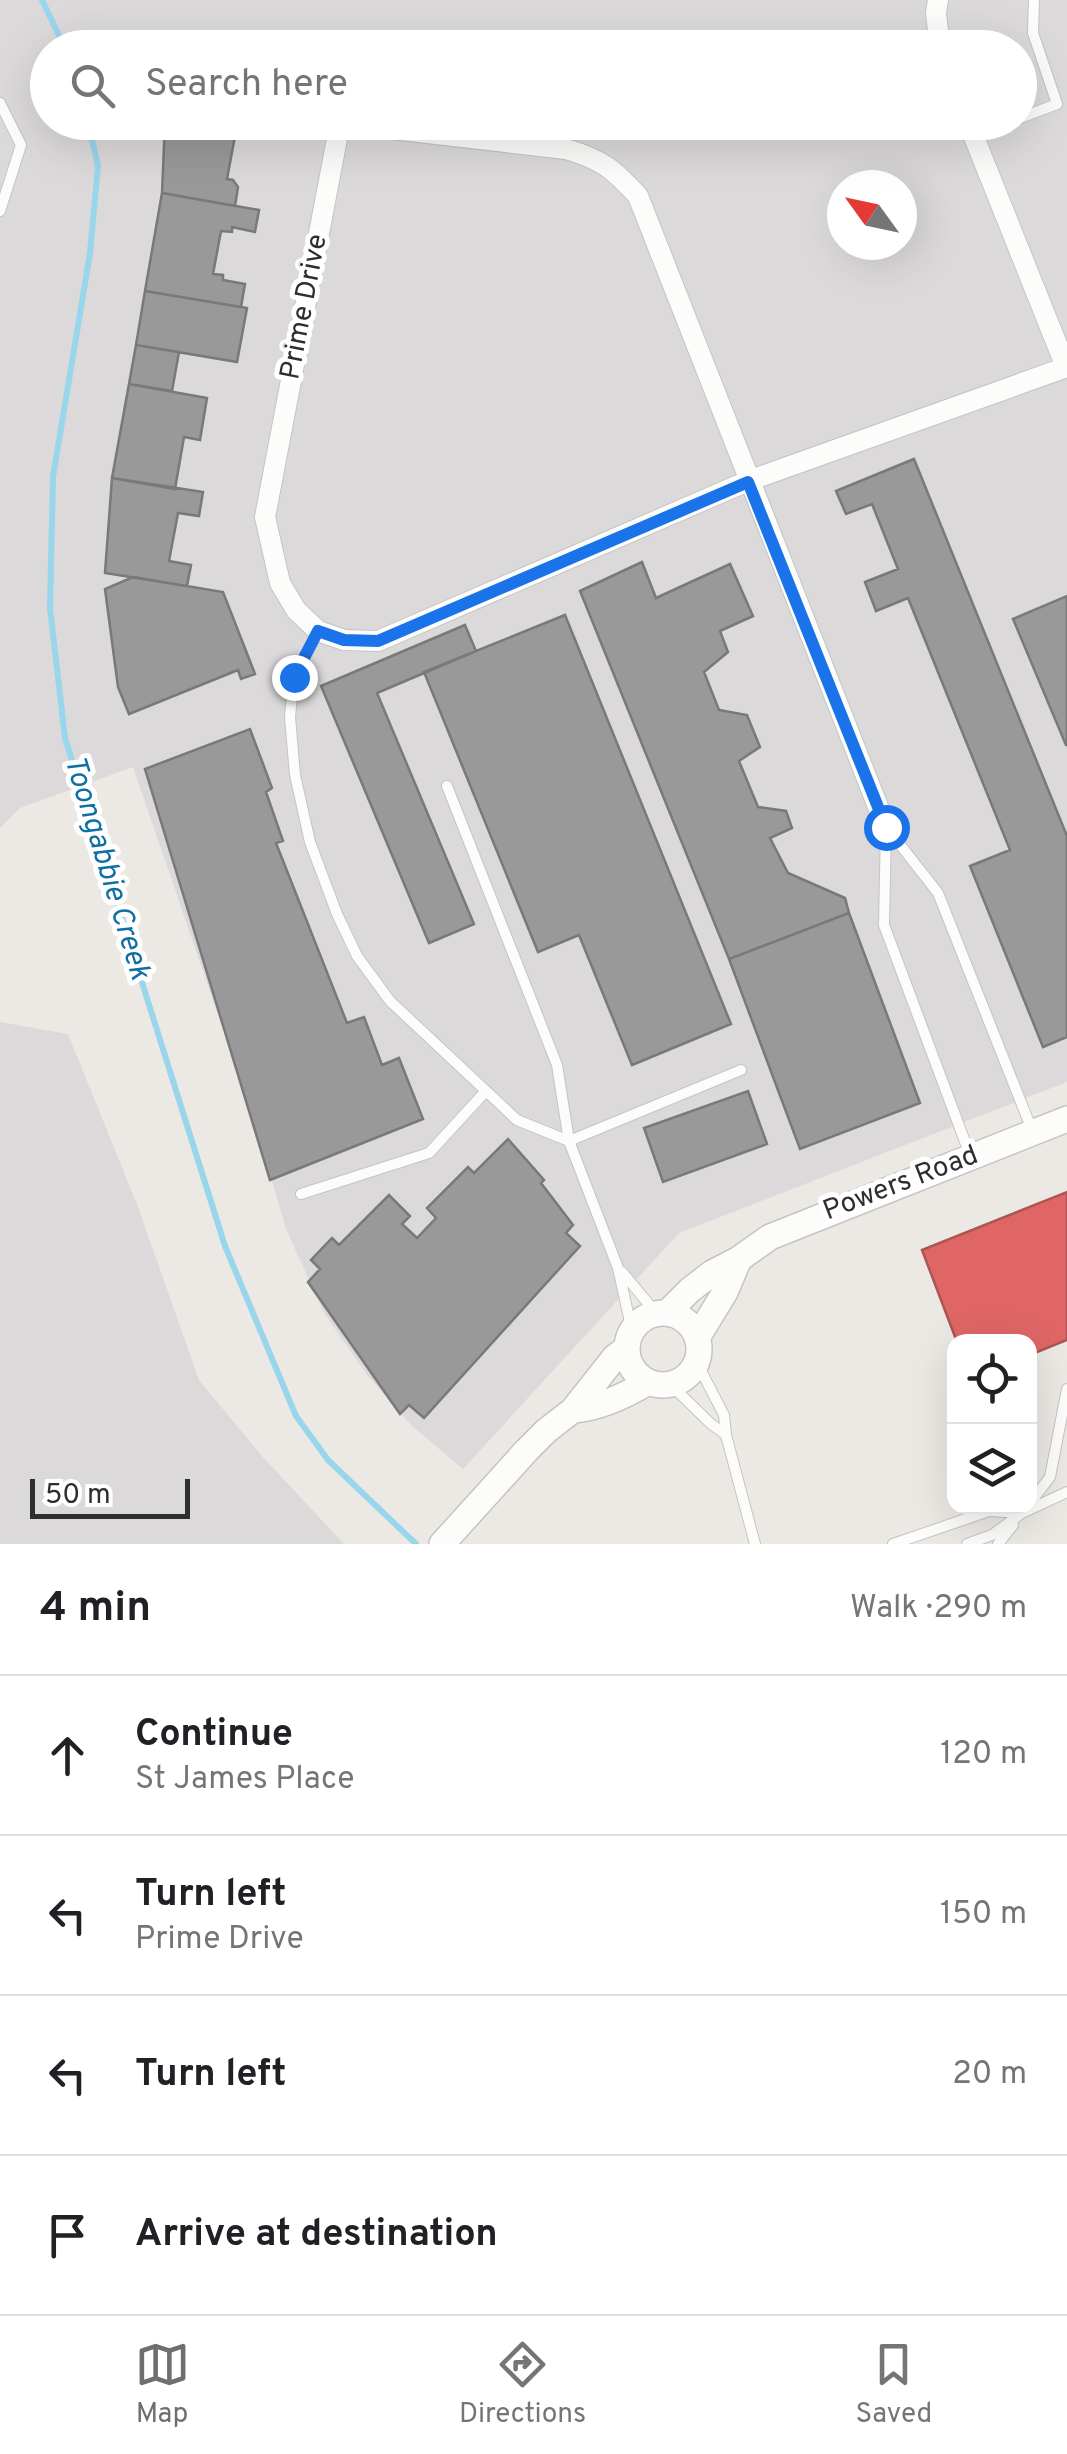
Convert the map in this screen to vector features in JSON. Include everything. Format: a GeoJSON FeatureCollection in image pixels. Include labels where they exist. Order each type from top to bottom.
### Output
{"type":"FeatureCollection","features":[{"type":"Feature","properties":{"kind":"street"},"geometry":{"type":"LineString","coordinates":[[938,0],[938,30]]}},
{"type":"Feature","properties":{"kind":"street","name":"Prime Drive"},"geometry":{"type":"LineString","coordinates":[[318,631],[296,610],[280,583],[266,516],[337,140]]}},
{"type":"Feature","properties":{"kind":"street","name":"Prime Drive"},"geometry":{"type":"LineString","coordinates":[[488,140],[566,149],[593,157],[614,170],[638,196],[748,482]]}},
{"type":"Feature","properties":{"kind":"street"},"geometry":{"type":"LineString","coordinates":[[318,631],[344,640],[378,641],[748,482],[1067,367],[975,140]]}},
{"type":"Feature","properties":{"kind":"street"},"geometry":{"type":"LineString","coordinates":[[748,482],[886,827]]}},
{"type":"Feature","properties":{"kind":"street","name":"Powers Road"},"geometry":{"type":"LineString","coordinates":[[662,1314],[712,1272],[770,1237],[1067,1118]]}},
{"type":"Feature","properties":{"kind":"street"},"geometry":{"type":"LineString","coordinates":[[573,1410],[592,1409],[659,1383],[681,1380],[690,1372],[696,1350],[739,1259]]}},
{"type":"Feature","properties":{"kind":"street"},"geometry":{"type":"LineString","coordinates":[[442,1544],[546,1431],[573,1410],[642,1320],[662,1314],[686,1322],[696,1350]]}},
{"type":"Feature","properties":{"kind":"street"},"geometry":{"type":"LineString","coordinates":[[629,1339],[632,1368],[659,1383]]}},
{"type":"Feature","properties":{"kind":"lane"},"geometry":{"type":"LineString","coordinates":[[1034,0],[1034,30]]}},
{"type":"Feature","properties":{"kind":"lane"},"geometry":{"type":"LineString","coordinates":[[1037,42],[1058,104],[1037,112]]}},
{"type":"Feature","properties":{"kind":"lane"},"geometry":{"type":"LineString","coordinates":[[0,102],[21,145],[0,210]]}},
{"type":"Feature","properties":{"kind":"lane"},"geometry":{"type":"LineString","coordinates":[[318,631],[294,677],[290,717],[295,775],[310,842],[330,896],[358,956],[390,1002],[516,1120],[569,1141],[742,1070]]}},
{"type":"Feature","properties":{"kind":"lane"},"geometry":{"type":"LineString","coordinates":[[448,786],[557,1065],[569,1141],[618,1268],[629,1339]]}},
{"type":"Feature","properties":{"kind":"lane"},"geometry":{"type":"LineString","coordinates":[[886,827],[938,893],[1033,1132]]}},
{"type":"Feature","properties":{"kind":"lane"},"geometry":{"type":"LineString","coordinates":[[886,827],[884,926],[970,1157]]}},
{"type":"Feature","properties":{"kind":"lane"},"geometry":{"type":"LineString","coordinates":[[301,1194],[429,1153],[486,1091]]}},
{"type":"Feature","properties":{"kind":"lane"},"geometry":{"type":"LineString","coordinates":[[618,1268],[662,1314]]}},
{"type":"Feature","properties":{"kind":"lane"},"geometry":{"type":"LineString","coordinates":[[696,1350],[724,1415],[756,1544]]}},
{"type":"Feature","properties":{"kind":"lane"},"geometry":{"type":"LineString","coordinates":[[659,1383],[726,1435]]}},
{"type":"Feature","properties":{"kind":"lane"},"geometry":{"type":"LineString","coordinates":[[1037,1493],[1050,1477],[1067,1389]]}},
{"type":"Feature","properties":{"kind":"lane"},"geometry":{"type":"LineString","coordinates":[[1037,1503],[1067,1492]]}},
{"type":"Feature","properties":{"kind":"lane"},"geometry":{"type":"LineString","coordinates":[[893,1544],[969,1514]]}},
{"type":"Feature","properties":{"kind":"lane"},"geometry":{"type":"LineString","coordinates":[[966,1544],[992,1535],[1017,1514]]}},
{"type":"Feature","properties":{"kind":"lane"},"geometry":{"type":"LineString","coordinates":[[998,1544],[1020,1514]]}},
{"type":"Feature","properties":{"kind":"shaded area"},"geometry":{"type":"Polygon","coordinates":[[[0,0],[1067,0],[1067,1082],[679,1233],[463,1469],[412,1426],[367,1375],[324,1313],[286,1229],[256,1126],[133,767],[20,808],[0,828],[0,0]]]}},
{"type":"Feature","properties":{"kind":"shaded area"},"geometry":{"type":"Polygon","coordinates":[[[0,1022],[68,1034],[138,1207],[199,1380],[261,1455],[344,1544],[0,1544],[0,1022]]]}},
{"type":"Feature","properties":{"kind":"building: Shops"},"geometry":{"type":"Polygon","coordinates":[[[1067,1192],[1067,1340],[1037,1352],[1037,1334],[954,1334],[922,1250],[1067,1192]]]}},
{"type":"Feature","properties":{"kind":"building: Industry"},"geometry":{"type":"Polygon","coordinates":[[[164,140],[234,140],[227,179],[238,187],[235,206],[162,193],[164,140]]]}},
{"type":"Feature","properties":{"kind":"building: Industry"},"geometry":{"type":"Polygon","coordinates":[[[162,193],[259,210],[255,232],[232,227],[232,232],[221,231],[213,274],[245,284],[241,307],[145,291],[162,193]]]}},
{"type":"Feature","properties":{"kind":"building: Industry"},"geometry":{"type":"Polygon","coordinates":[[[145,291],[247,308],[237,362],[136,345],[145,291]]]}},
{"type":"Feature","properties":{"kind":"building: Industry"},"geometry":{"type":"Polygon","coordinates":[[[136,345],[179,352],[172,391],[129,384],[136,345]]]}},
{"type":"Feature","properties":{"kind":"building: Industry"},"geometry":{"type":"Polygon","coordinates":[[[129,384],[207,398],[200,440],[184,437],[175,489],[112,478],[129,384]]]}},
{"type":"Feature","properties":{"kind":"building: Industry"},"geometry":{"type":"Polygon","coordinates":[[[914,459],[1067,836],[1067,1037],[1043,1047],[970,866],[1010,850],[908,598],[876,611],[865,582],[898,569],[872,504],[846,514],[836,491],[914,459]]]}},
{"type":"Feature","properties":{"kind":"building: Industry"},"geometry":{"type":"Polygon","coordinates":[[[112,478],[203,492],[199,516],[178,513],[169,561],[191,565],[187,586],[105,573],[112,478]]]}},
{"type":"Feature","properties":{"kind":"building: Industry"},"geometry":{"type":"Polygon","coordinates":[[[642,562],[656,598],[730,564],[753,616],[720,631],[728,652],[704,672],[719,710],[747,715],[760,747],[739,761],[758,807],[786,811],[792,828],[770,838],[788,873],[845,898],[849,913],[729,959],[580,591],[642,562]]]}},
{"type":"Feature","properties":{"kind":"building: Industry"},"geometry":{"type":"Polygon","coordinates":[[[133,577],[223,592],[255,674],[241,679],[238,670],[129,714],[118,687],[105,589],[133,577]]]}},
{"type":"Feature","properties":{"kind":"building: Industry"},"geometry":{"type":"Polygon","coordinates":[[[1067,596],[1067,745],[1066,745],[1013,619],[1067,596]]]}},
{"type":"Feature","properties":{"kind":"building: Industry"},"geometry":{"type":"Polygon","coordinates":[[[565,615],[731,1024],[632,1065],[579,935],[538,952],[424,672],[565,615]]]}},
{"type":"Feature","properties":{"kind":"building: Industry"},"geometry":{"type":"Polygon","coordinates":[[[465,625],[476,651],[377,693],[474,924],[429,943],[321,686],[465,625]]]}},
{"type":"Feature","properties":{"kind":"building: Industry"},"geometry":{"type":"Polygon","coordinates":[[[250,729],[272,788],[266,792],[283,841],[276,843],[347,1023],[364,1017],[382,1065],[399,1058],[423,1119],[270,1180],[145,769],[250,729]]]}},
{"type":"Feature","properties":{"kind":"building: Industry"},"geometry":{"type":"Polygon","coordinates":[[[849,913],[920,1103],[800,1149],[729,959],[849,913]]]}},
{"type":"Feature","properties":{"kind":"building: Industry"},"geometry":{"type":"Polygon","coordinates":[[[748,1091],[767,1144],[663,1182],[644,1128],[748,1091]]]}},
{"type":"Feature","properties":{"kind":"building: Industry"},"geometry":{"type":"Polygon","coordinates":[[[508,1139],[544,1180],[541,1183],[573,1225],[566,1233],[580,1246],[424,1418],[409,1405],[400,1414],[308,1282],[320,1269],[311,1260],[332,1238],[339,1245],[389,1195],[410,1216],[402,1224],[417,1238],[436,1218],[427,1208],[468,1167],[474,1173],[508,1139]]]}},
{"type":"Feature","properties":{"kind":"waterway","name":"Toongabbie Creek"},"geometry":{"type":"LineString","coordinates":[[42,0],[56,30]]}},
{"type":"Feature","properties":{"kind":"waterway","name":"Toongabbie Creek"},"geometry":{"type":"LineString","coordinates":[[92,140],[98,166],[90,253],[53,477],[50,608],[65,738],[225,1246],[296,1416],[328,1460],[416,1544]]}},
{"type":"Feature","properties":{"kind":"route"},"geometry":{"type":"LineString","coordinates":[[294,677],[318,631],[344,640],[378,641],[748,482],[886,827]]}}]}
